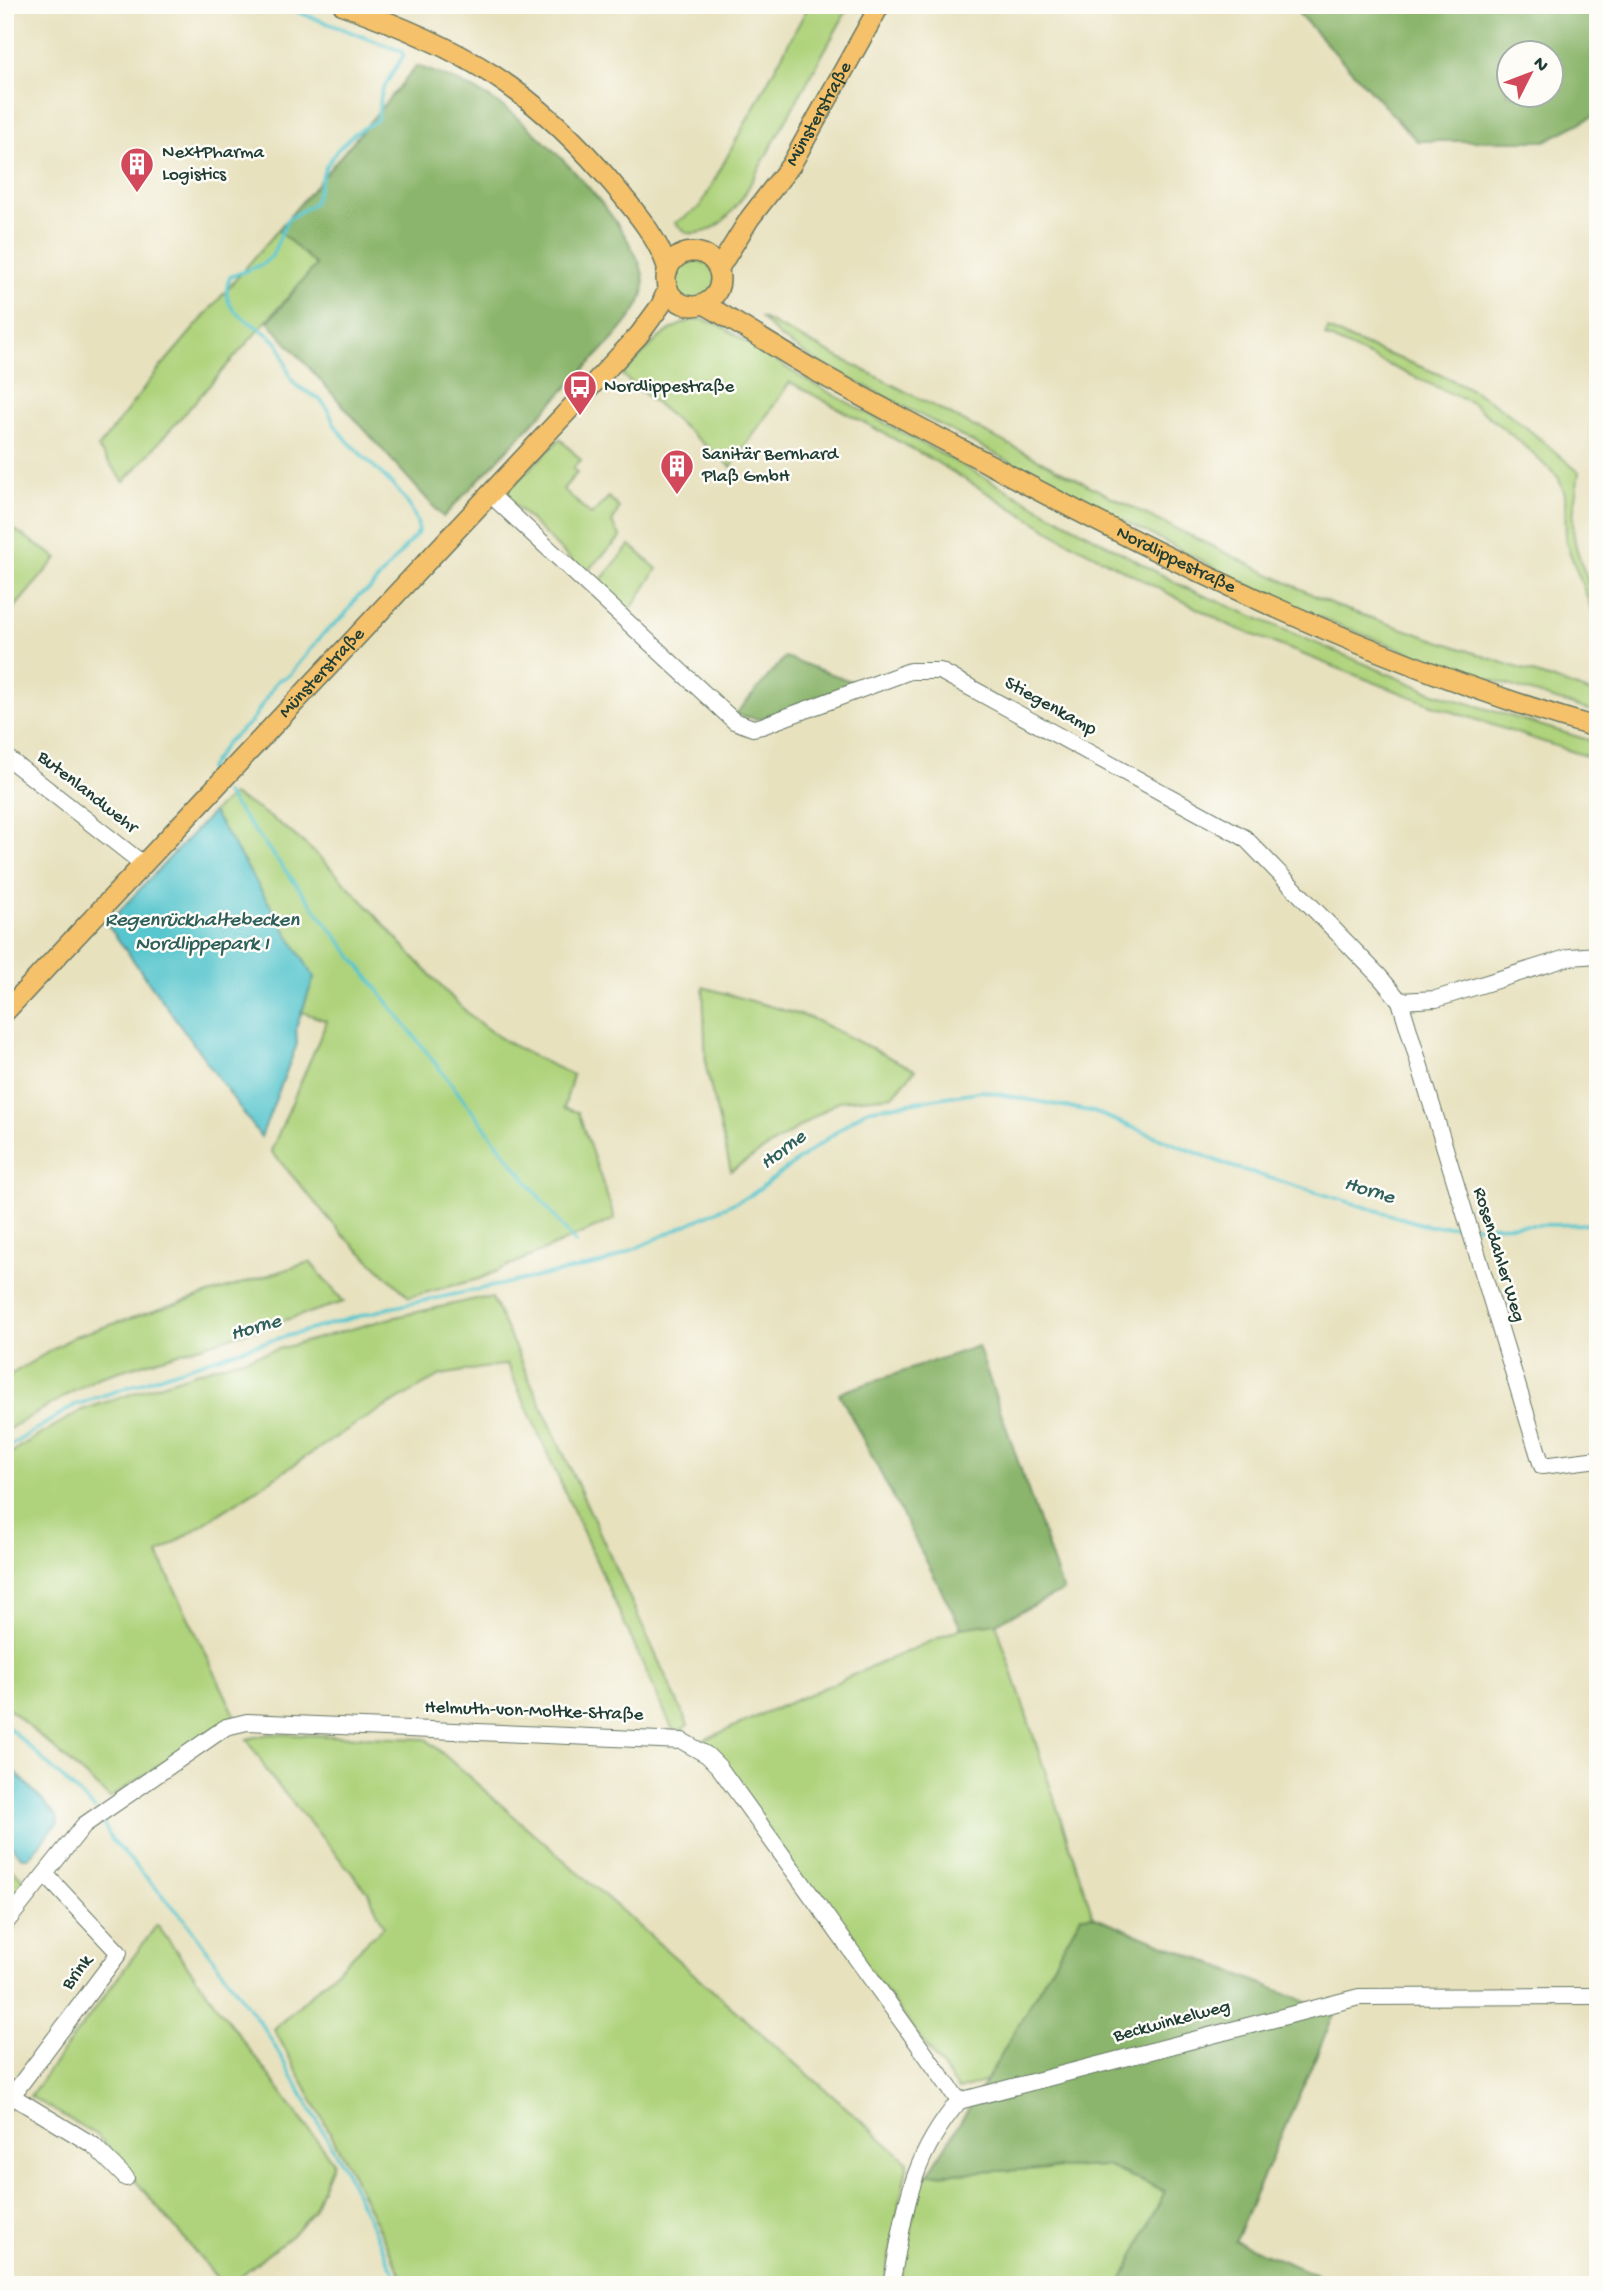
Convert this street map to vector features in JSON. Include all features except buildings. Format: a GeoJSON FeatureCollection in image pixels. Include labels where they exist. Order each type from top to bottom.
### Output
{"type":"FeatureCollection","features":[{"type":"Feature","properties":{"kind":"main road"},"geometry":{"type":"LineString","coordinates":[[344,5],[438,43],[491,72],[530,100],[579,144],[633,210],[660,249],[674,299],[694,305],[719,289],[719,268],[694,252],[667,241],[633,210]]}},
{"type":"Feature","properties":{"kind":"main road","name":"Münsterstraße"},"geometry":{"type":"LineString","coordinates":[[719,268],[750,218],[791,165],[880,5]]}},
{"type":"Feature","properties":{"kind":"main road","name":"Münsterstraße"},"geometry":{"type":"LineString","coordinates":[[694,252],[712,249],[750,218]]}},
{"type":"Feature","properties":{"kind":"main road"},"geometry":{"type":"LineString","coordinates":[[668,279],[676,258],[694,252]]}},
{"type":"Feature","properties":{"kind":"main road","name":"Münsterstraße"},"geometry":{"type":"LineString","coordinates":[[5,1012],[639,335],[661,305],[668,279]]}},
{"type":"Feature","properties":{"kind":"main road","name":"Nordlippestraße"},"geometry":{"type":"LineString","coordinates":[[719,289],[731,306],[776,347]]}},
{"type":"Feature","properties":{"kind":"main road","name":"Münsterstraße"},"geometry":{"type":"LineString","coordinates":[[639,335],[694,305]]}},
{"type":"Feature","properties":{"kind":"main road","name":"Nordlippestraße"},"geometry":{"type":"LineString","coordinates":[[694,305],[1076,511],[1276,610],[1424,671],[1598,728]]}},
{"type":"Feature","properties":{"kind":"street","name":"Stiegenkamp"},"geometry":{"type":"LineString","coordinates":[[491,495],[734,721],[753,728],[762,726],[910,671],[940,671],[1245,838],[1380,977],[1400,1002]]}},
{"type":"Feature","properties":{"kind":"street","name":"Butenlandwehr"},"geometry":{"type":"LineString","coordinates":[[5,756],[143,864]]}},
{"type":"Feature","properties":{"kind":"street"},"geometry":{"type":"LineString","coordinates":[[1400,1002],[1436,999],[1570,957],[1598,955]]}},
{"type":"Feature","properties":{"kind":"street","name":"Rosendahler Weg"},"geometry":{"type":"LineString","coordinates":[[1400,1002],[1470,1238],[1542,1466],[1598,1459]]}},
{"type":"Feature","properties":{"kind":"street","name":"Helmuth-von-Moltke-Straße"},"geometry":{"type":"LineString","coordinates":[[5,1924],[85,1825],[226,1727],[247,1722],[682,1741],[707,1755],[719,1767],[959,2101]]}},
{"type":"Feature","properties":{"kind":"street","name":"Brink"},"geometry":{"type":"LineString","coordinates":[[9,2101],[119,1953],[46,1875]]}},
{"type":"Feature","properties":{"kind":"street","name":"Beckwinkelweg"},"geometry":{"type":"LineString","coordinates":[[959,2101],[1359,1997],[1598,1996]]}},
{"type":"Feature","properties":{"kind":"street"},"geometry":{"type":"LineString","coordinates":[[9,2101],[93,2145],[126,2178]]}},
{"type":"Feature","properties":{"kind":"street"},"geometry":{"type":"LineString","coordinates":[[891,2285],[917,2165],[944,2120],[959,2101]]}},
{"type":"Feature","properties":{"kind":"green space"},"geometry":{"type":"Polygon","coordinates":[[[809,5],[850,5],[743,197],[720,224],[705,232],[687,233],[675,223],[700,207],[809,5]]]}},
{"type":"Feature","properties":{"kind":"green space"},"geometry":{"type":"Polygon","coordinates":[[[1304,5],[1598,5],[1598,114],[1545,141],[1417,141],[1299,14],[1304,5]]]}},
{"type":"Feature","properties":{"kind":"green space"},"geometry":{"type":"Polygon","coordinates":[[[417,66],[458,82],[496,102],[562,159],[609,213],[628,240],[640,265],[644,287],[637,307],[615,337],[443,517],[268,322],[316,265],[278,230],[417,66]]]}},
{"type":"Feature","properties":{"kind":"green space"},"geometry":{"type":"Polygon","coordinates":[[[278,230],[316,265],[124,482],[98,448],[160,368],[278,230]]]}},
{"type":"Feature","properties":{"kind":"green space"},"geometry":{"type":"Polygon","coordinates":[[[694,257],[709,264],[716,279],[709,294],[694,301],[679,294],[672,279],[679,264],[694,257]]]}},
{"type":"Feature","properties":{"kind":"green space"},"geometry":{"type":"Polygon","coordinates":[[[760,317],[1143,513],[1336,606],[1598,695],[1598,713],[1428,660],[1283,603],[818,362],[780,337],[760,317]]]}},
{"type":"Feature","properties":{"kind":"green space"},"geometry":{"type":"Polygon","coordinates":[[[701,319],[718,324],[801,377],[1184,587],[1431,692],[1598,743],[1598,760],[1432,705],[1233,627],[1065,540],[933,460],[790,382],[731,467],[622,375],[667,332],[701,319]]]}},
{"type":"Feature","properties":{"kind":"green space"},"geometry":{"type":"Polygon","coordinates":[[[1328,329],[1472,390],[1514,418],[1579,472],[1573,525],[1578,553],[1595,603],[1598,625],[1566,543],[1565,494],[1558,477],[1472,403],[1325,336],[1328,329]]]}},
{"type":"Feature","properties":{"kind":"green space"},"geometry":{"type":"Polygon","coordinates":[[[560,439],[581,460],[573,468],[577,473],[563,489],[591,515],[609,497],[619,508],[612,523],[621,537],[586,572],[507,497],[507,491],[560,439]]]}},
{"type":"Feature","properties":{"kind":"green space"},"geometry":{"type":"Polygon","coordinates":[[[9,526],[57,558],[5,619],[5,534],[9,526]]]}},
{"type":"Feature","properties":{"kind":"green space"},"geometry":{"type":"Polygon","coordinates":[[[630,545],[657,569],[627,615],[599,588],[599,582],[630,545]]]}},
{"type":"Feature","properties":{"kind":"green space"},"geometry":{"type":"Polygon","coordinates":[[[785,657],[856,683],[760,719],[735,715],[785,657]]]}},
{"type":"Feature","properties":{"kind":"green space"},"geometry":{"type":"Polygon","coordinates":[[[232,795],[267,815],[299,839],[358,896],[471,1016],[494,1034],[573,1075],[564,1108],[578,1112],[615,1219],[479,1279],[409,1297],[342,1234],[271,1151],[327,1021],[302,1012],[314,977],[213,812],[232,795]]]}},
{"type":"Feature","properties":{"kind":"green space"},"geometry":{"type":"Polygon","coordinates":[[[703,987],[811,1018],[915,1070],[893,1096],[839,1101],[731,1171],[706,1067],[703,987]]]}},
{"type":"Feature","properties":{"kind":"green space"},"geometry":{"type":"Polygon","coordinates":[[[310,1262],[344,1302],[97,1378],[5,1431],[5,1378],[75,1336],[310,1262]]]}},
{"type":"Feature","properties":{"kind":"green space"},"geometry":{"type":"Polygon","coordinates":[[[492,1298],[688,1725],[675,1735],[507,1364],[441,1375],[356,1424],[158,1554],[235,1715],[110,1798],[5,1705],[5,1459],[19,1447],[82,1410],[217,1366],[391,1318],[476,1299],[492,1298]]]}},
{"type":"Feature","properties":{"kind":"green space"},"geometry":{"type":"Polygon","coordinates":[[[978,1346],[1063,1591],[996,1623],[961,1628],[839,1393],[978,1346]]]}},
{"type":"Feature","properties":{"kind":"green space"},"geometry":{"type":"Polygon","coordinates":[[[996,1623],[1093,1916],[1081,1916],[986,2081],[959,2090],[699,1742],[961,1628],[996,1623]]]}},
{"type":"Feature","properties":{"kind":"green space"},"geometry":{"type":"Polygon","coordinates":[[[269,1734],[426,1739],[908,2162],[884,2285],[406,2285],[347,2164],[274,2029],[384,1926],[368,1892],[270,1776],[247,1739],[269,1734]]]}},
{"type":"Feature","properties":{"kind":"green space"},"geometry":{"type":"Polygon","coordinates":[[[5,1862],[30,1886],[5,1917],[5,1862]]]}},
{"type":"Feature","properties":{"kind":"green space"},"geometry":{"type":"Polygon","coordinates":[[[1081,1916],[1093,1916],[1335,2013],[1235,2241],[1341,2285],[1120,2285],[1165,2191],[1107,2166],[928,2174],[986,2081],[1081,1916]]]}},
{"type":"Feature","properties":{"kind":"green space"},"geometry":{"type":"Polygon","coordinates":[[[157,1925],[333,2162],[313,2211],[292,2235],[229,2285],[223,2285],[98,2136],[30,2096],[157,1925]]]}},
{"type":"Feature","properties":{"kind":"green space"},"geometry":{"type":"Polygon","coordinates":[[[1107,2166],[1165,2192],[1120,2285],[899,2285],[920,2184],[928,2174],[1107,2166]]]}},
{"type":"Feature","properties":{"kind":"water","name":"Regenrückhaltebecken Nordlippepark I"},"geometry":{"type":"Polygon","coordinates":[[[213,812],[314,977],[296,1028],[297,1044],[261,1137],[107,924],[213,812]]]}},
{"type":"Feature","properties":{"kind":"water"},"geometry":{"type":"Polygon","coordinates":[[[5,1761],[57,1816],[58,1822],[29,1857],[22,1857],[5,1839],[5,1761]]]}},
{"type":"Feature","properties":{"kind":"waterway"},"geometry":{"type":"LineString","coordinates":[[209,772],[227,742],[251,722],[278,680],[289,676],[323,634],[344,616],[358,596],[369,590],[419,531],[415,516],[397,489],[347,440],[322,401],[294,383],[278,344],[233,309],[228,300],[230,277],[263,264],[272,256],[287,220],[314,203],[325,168],[338,149],[355,133],[377,120],[382,90],[404,55],[401,51],[279,5]]}},
{"type":"Feature","properties":{"kind":"waterway"},"geometry":{"type":"LineString","coordinates":[[225,793],[575,1243]]}},
{"type":"Feature","properties":{"kind":"waterway","name":"Horne"},"geometry":{"type":"LineString","coordinates":[[5,1449],[75,1405],[251,1346],[389,1308],[604,1263],[751,1195],[866,1110],[982,1091],[1094,1112],[1230,1166],[1428,1226],[1463,1226]]}},
{"type":"Feature","properties":{"kind":"waterway","name":"Horne"},"geometry":{"type":"LineString","coordinates":[[1474,1226],[1598,1224]]}},
{"type":"Feature","properties":{"kind":"waterway"},"geometry":{"type":"LineString","coordinates":[[5,1724],[95,1809]]}},
{"type":"Feature","properties":{"kind":"waterway"},"geometry":{"type":"LineString","coordinates":[[102,1821],[112,1840],[185,1920],[266,2031],[343,2166],[400,2285]]}},
{"type":"Feature","properties":{"kind":"place","name":"NextPharma Logistics"},"geometry":{"type":"Point","coordinates":[137,194]}},
{"type":"Feature","properties":{"kind":"place","name":"Nordlippestraße"},"geometry":{"type":"Point","coordinates":[580,417]}},
{"type":"Feature","properties":{"kind":"place","name":"Sanitär Bernhard Plaß GmbH"},"geometry":{"type":"Point","coordinates":[677,496]}}]}
